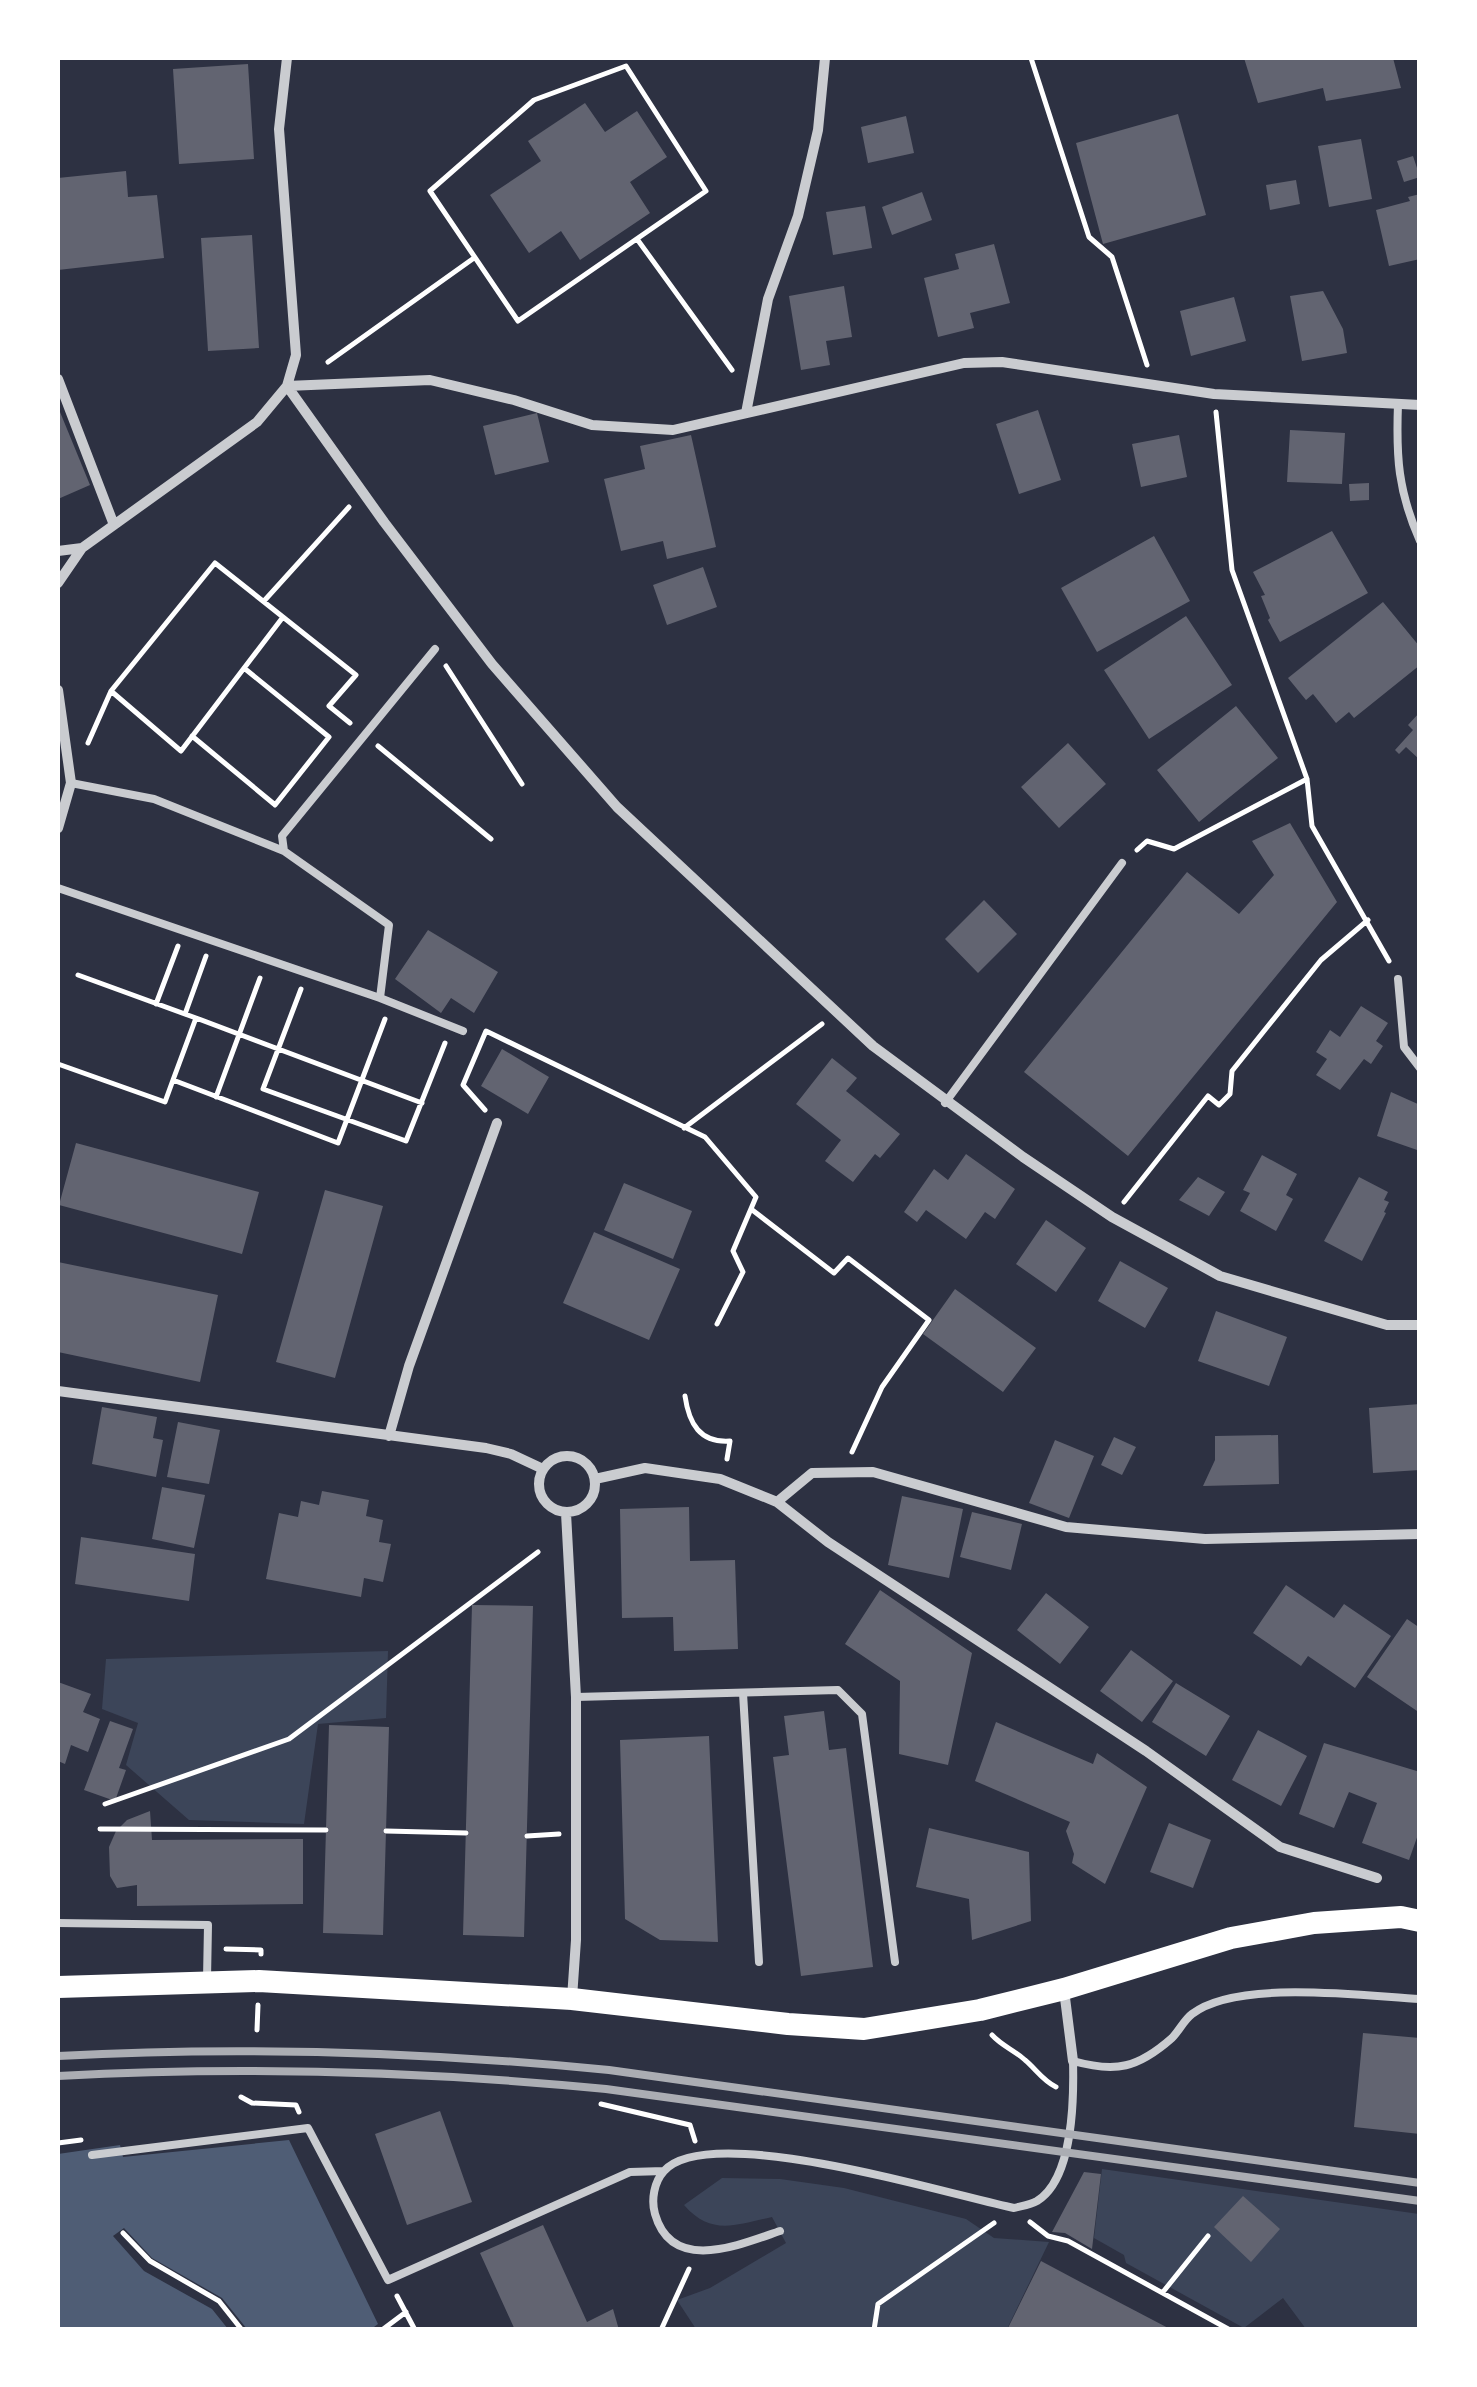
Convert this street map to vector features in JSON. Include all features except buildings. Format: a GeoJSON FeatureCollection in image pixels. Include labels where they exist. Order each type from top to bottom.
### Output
{"type":"FeatureCollection","features":[{"type":"Feature","properties":{"kind":"main road"},"geometry":{"type":"LineString","coordinates":[[58,1987],[271,1982],[572,1999],[788,2024],[864,2028],[980,2010],[1231,1938],[1314,1924],[1420,1920]]}},
{"type":"Feature","properties":{"kind":"street"},"geometry":{"type":"LineString","coordinates":[[58,583],[82,548],[256,422],[286,386],[296,356],[279,129],[287,58]]}},
{"type":"Feature","properties":{"kind":"street"},"geometry":{"type":"LineString","coordinates":[[746,414],[768,299],[798,216],[818,130],[825,58]]}},
{"type":"Feature","properties":{"kind":"street"},"geometry":{"type":"LineString","coordinates":[[286,386],[430,380],[514,400],[592,425],[673,430],[964,363],[1002,362],[1214,394],[1420,405]]}},
{"type":"Feature","properties":{"kind":"street"},"geometry":{"type":"LineString","coordinates":[[58,379],[114,526]]}},
{"type":"Feature","properties":{"kind":"street"},"geometry":{"type":"LineString","coordinates":[[286,386],[492,664],[592,779],[836,1014],[945,1102],[1112,1216],[1220,1276],[1387,1325],[1420,1325]]}},
{"type":"Feature","properties":{"kind":"street"},"geometry":{"type":"LineString","coordinates":[[58,551],[82,548]]}},
{"type":"Feature","properties":{"kind":"street"},"geometry":{"type":"LineString","coordinates":[[58,690],[70,783],[58,828]]}},
{"type":"Feature","properties":{"kind":"street"},"geometry":{"type":"LineString","coordinates":[[389,1436],[497,1123]]}},
{"type":"Feature","properties":{"kind":"street"},"geometry":{"type":"LineString","coordinates":[[58,1391],[486,1448],[511,1454],[543,1469]]}},
{"type":"Feature","properties":{"kind":"street"},"geometry":{"type":"LineString","coordinates":[[573,1456],[587,1464],[595,1479],[588,1503],[566,1513],[548,1505],[542,1497],[543,1469],[556,1458],[573,1456]]}},
{"type":"Feature","properties":{"kind":"street"},"geometry":{"type":"LineString","coordinates":[[595,1479],[645,1468],[720,1479],[776,1502],[828,1542],[1146,1752],[1280,1846],[1377,1878]]}},
{"type":"Feature","properties":{"kind":"street"},"geometry":{"type":"LineString","coordinates":[[776,1502],[812,1473],[872,1472],[1066,1527],[1205,1539],[1420,1534]]}},
{"type":"Feature","properties":{"kind":"street"},"geometry":{"type":"LineString","coordinates":[[566,1513],[576,1697],[572,1999]]}},
{"type":"Feature","properties":{"kind":"street"},"geometry":{"type":"LineString","coordinates":[[1064,1989],[1073,2062]]}},
{"type":"Feature","properties":{"kind":"lane"},"geometry":{"type":"LineString","coordinates":[[1398,404],[1396,457],[1404,505],[1420,541]]}},
{"type":"Feature","properties":{"kind":"lane"},"geometry":{"type":"LineString","coordinates":[[284,852],[282,836],[434,650]]}},
{"type":"Feature","properties":{"kind":"lane"},"geometry":{"type":"LineString","coordinates":[[70,783],[154,799],[284,852],[389,925],[380,998]]}},
{"type":"Feature","properties":{"kind":"lane"},"geometry":{"type":"LineString","coordinates":[[945,1102],[1122,863]]}},
{"type":"Feature","properties":{"kind":"lane"},"geometry":{"type":"LineString","coordinates":[[58,888],[392,1002],[464,1032]]}},
{"type":"Feature","properties":{"kind":"lane"},"geometry":{"type":"LineString","coordinates":[[1398,979],[1404,1047],[1420,1068]]}},
{"type":"Feature","properties":{"kind":"lane"},"geometry":{"type":"LineString","coordinates":[[576,1697],[838,1690],[862,1714],[895,1962]]}},
{"type":"Feature","properties":{"kind":"lane"},"geometry":{"type":"LineString","coordinates":[[742,1693],[759,1962]]}},
{"type":"Feature","properties":{"kind":"lane"},"geometry":{"type":"LineString","coordinates":[[58,1922],[208,1924],[207,1983]]}},
{"type":"Feature","properties":{"kind":"lane"},"geometry":{"type":"LineString","coordinates":[[780,2231],[726,2249],[696,2252],[677,2245],[655,2216],[656,2185],[674,2162],[698,2154],[757,2154],[791,2158],[1014,2208],[1035,2202],[1052,2188],[1063,2164],[1074,2095],[1073,2062],[1102,2069],[1124,2067],[1173,2038],[1192,2014],[1232,1996],[1291,1993],[1420,1999]]}},
{"type":"Feature","properties":{"kind":"lane"},"geometry":{"type":"LineString","coordinates":[[92,2155],[308,2128],[388,2280],[630,2172],[664,2171]]}},
{"type":"Feature","properties":{"kind":"path"},"geometry":{"type":"LineString","coordinates":[[1031,58],[1089,237],[1112,257],[1154,386]]}},
{"type":"Feature","properties":{"kind":"path"},"geometry":{"type":"LineString","coordinates":[[626,66],[706,191],[518,321],[475,258],[430,191],[534,100],[626,66]]}},
{"type":"Feature","properties":{"kind":"path"},"geometry":{"type":"LineString","coordinates":[[637,239],[735,375],[746,414]]}},
{"type":"Feature","properties":{"kind":"path"},"geometry":{"type":"LineString","coordinates":[[286,386],[347,351],[475,258]]}},
{"type":"Feature","properties":{"kind":"path"},"geometry":{"type":"LineString","coordinates":[[1214,394],[1232,570],[1306,779],[1312,826],[1398,979]]}},
{"type":"Feature","properties":{"kind":"path"},"geometry":{"type":"LineString","coordinates":[[264,602],[346,510]]}},
{"type":"Feature","properties":{"kind":"path"},"geometry":{"type":"LineString","coordinates":[[104,706],[111,691],[215,563],[356,675],[329,706],[491,839]]}},
{"type":"Feature","properties":{"kind":"path"},"geometry":{"type":"LineString","coordinates":[[111,691],[181,750],[283,617]]}},
{"type":"Feature","properties":{"kind":"path"},"geometry":{"type":"LineString","coordinates":[[434,650],[522,784]]}},
{"type":"Feature","properties":{"kind":"path"},"geometry":{"type":"LineString","coordinates":[[192,736],[275,805],[329,737],[244,668]]}},
{"type":"Feature","properties":{"kind":"path"},"geometry":{"type":"LineString","coordinates":[[1122,863],[1147,841],[1174,850],[1306,779]]}},
{"type":"Feature","properties":{"kind":"path"},"geometry":{"type":"LineString","coordinates":[[1112,1216],[1208,1096],[1220,1105],[1230,1094],[1232,1071],[1321,960],[1368,920]]}},
{"type":"Feature","properties":{"kind":"path"},"geometry":{"type":"LineString","coordinates":[[156,1004],[184,931]]}},
{"type":"Feature","properties":{"kind":"path"},"geometry":{"type":"LineString","coordinates":[[185,1014],[212,940]]}},
{"type":"Feature","properties":{"kind":"path"},"geometry":{"type":"LineString","coordinates":[[216,1097],[266,959]]}},
{"type":"Feature","properties":{"kind":"path"},"geometry":{"type":"LineString","coordinates":[[307,973],[263,1088],[406,1141],[452,1026]]}},
{"type":"Feature","properties":{"kind":"path"},"geometry":{"type":"LineString","coordinates":[[78,975],[422,1103]]}},
{"type":"Feature","properties":{"kind":"path"},"geometry":{"type":"LineString","coordinates":[[173,1080],[338,1144],[392,1002]]}},
{"type":"Feature","properties":{"kind":"path"},"geometry":{"type":"LineString","coordinates":[[684,1128],[836,1014]]}},
{"type":"Feature","properties":{"kind":"path"},"geometry":{"type":"LineString","coordinates":[[58,1064],[165,1102],[196,1018]]}},
{"type":"Feature","properties":{"kind":"path"},"geometry":{"type":"LineString","coordinates":[[497,1123],[462,1085],[486,1031],[704,1137],[756,1197],[733,1251],[743,1272],[717,1324]]}},
{"type":"Feature","properties":{"kind":"path"},"geometry":{"type":"LineString","coordinates":[[752,1209],[834,1273],[848,1258],[929,1320],[882,1387],[842,1472]]}},
{"type":"Feature","properties":{"kind":"path"},"geometry":{"type":"LineString","coordinates":[[685,1396],[695,1429],[703,1437],[730,1442],[727,1459]]}},
{"type":"Feature","properties":{"kind":"path"},"geometry":{"type":"LineString","coordinates":[[105,1804],[288,1739],[538,1552]]}},
{"type":"Feature","properties":{"kind":"path"},"geometry":{"type":"LineString","coordinates":[[100,1829],[326,1830]]}},
{"type":"Feature","properties":{"kind":"path"},"geometry":{"type":"LineString","coordinates":[[386,1831],[466,1833]]}},
{"type":"Feature","properties":{"kind":"path"},"geometry":{"type":"LineString","coordinates":[[527,1836],[576,1832]]}},
{"type":"Feature","properties":{"kind":"path"},"geometry":{"type":"LineString","coordinates":[[980,2010],[990,2033],[1006,2050],[1023,2058],[1044,2081],[1074,2095]]}},
{"type":"Feature","properties":{"kind":"path"},"geometry":{"type":"LineString","coordinates":[[241,2098],[252,2103],[296,2105],[308,2128]]}},
{"type":"Feature","properties":{"kind":"path"},"geometry":{"type":"LineString","coordinates":[[601,2104],[690,2125],[698,2154]]}},
{"type":"Feature","properties":{"kind":"path"},"geometry":{"type":"LineString","coordinates":[[874,2330],[878,2304],[1014,2208],[1048,2236],[1068,2241],[1230,2330]]}},
{"type":"Feature","properties":{"kind":"path"},"geometry":{"type":"LineString","coordinates":[[123,2233],[150,2261],[219,2301],[242,2330]]}},
{"type":"Feature","properties":{"kind":"path"},"geometry":{"type":"LineString","coordinates":[[1163,2292],[1208,2236]]}},
{"type":"Feature","properties":{"kind":"path"},"geometry":{"type":"LineString","coordinates":[[661,2330],[696,2252]]}},
{"type":"Feature","properties":{"kind":"path"},"geometry":{"type":"LineString","coordinates":[[388,2280],[415,2330]]}},
{"type":"Feature","properties":{"kind":"path"},"geometry":{"type":"LineString","coordinates":[[382,2330],[406,2312]]}},
{"type":"Feature","properties":{"kind":"shaded area"},"geometry":{"type":"Polygon","coordinates":[[[388,1651],[386,1718],[318,1724],[304,1824],[189,1820],[126,1765],[138,1723],[102,1709],[106,1659],[388,1651]]]}},
{"type":"Feature","properties":{"kind":"shaded area"},"geometry":{"type":"Polygon","coordinates":[[[289,2140],[378,2324],[370,2330],[247,2329],[222,2298],[152,2258],[124,2228],[113,2236],[144,2271],[212,2309],[228,2329],[58,2329],[58,2154],[120,2145],[123,2157],[289,2140]]]}},
{"type":"Feature","properties":{"kind":"shaded area"},"geometry":{"type":"Polygon","coordinates":[[[1102,2169],[1419,2214],[1419,2329],[1306,2329],[1283,2298],[1244,2328],[1126,2263],[1124,2255],[1094,2238],[1102,2169]]]}},
{"type":"Feature","properties":{"kind":"shaded area"},"geometry":{"type":"Polygon","coordinates":[[[722,2178],[780,2179],[844,2188],[966,2219],[994,2238],[1049,2242],[1007,2329],[696,2329],[677,2300],[710,2288],[786,2243],[772,2217],[714,2225],[684,2205],[722,2178]]]}},
{"type":"Feature","properties":{"kind":"railway"},"geometry":{"type":"LineString","coordinates":[[58,2056],[333,2052],[609,2070],[1420,2183]]}},
{"type":"Feature","properties":{"kind":"railway"},"geometry":{"type":"LineString","coordinates":[[58,2076],[332,2072],[606,2089],[1420,2201]]}}]}
